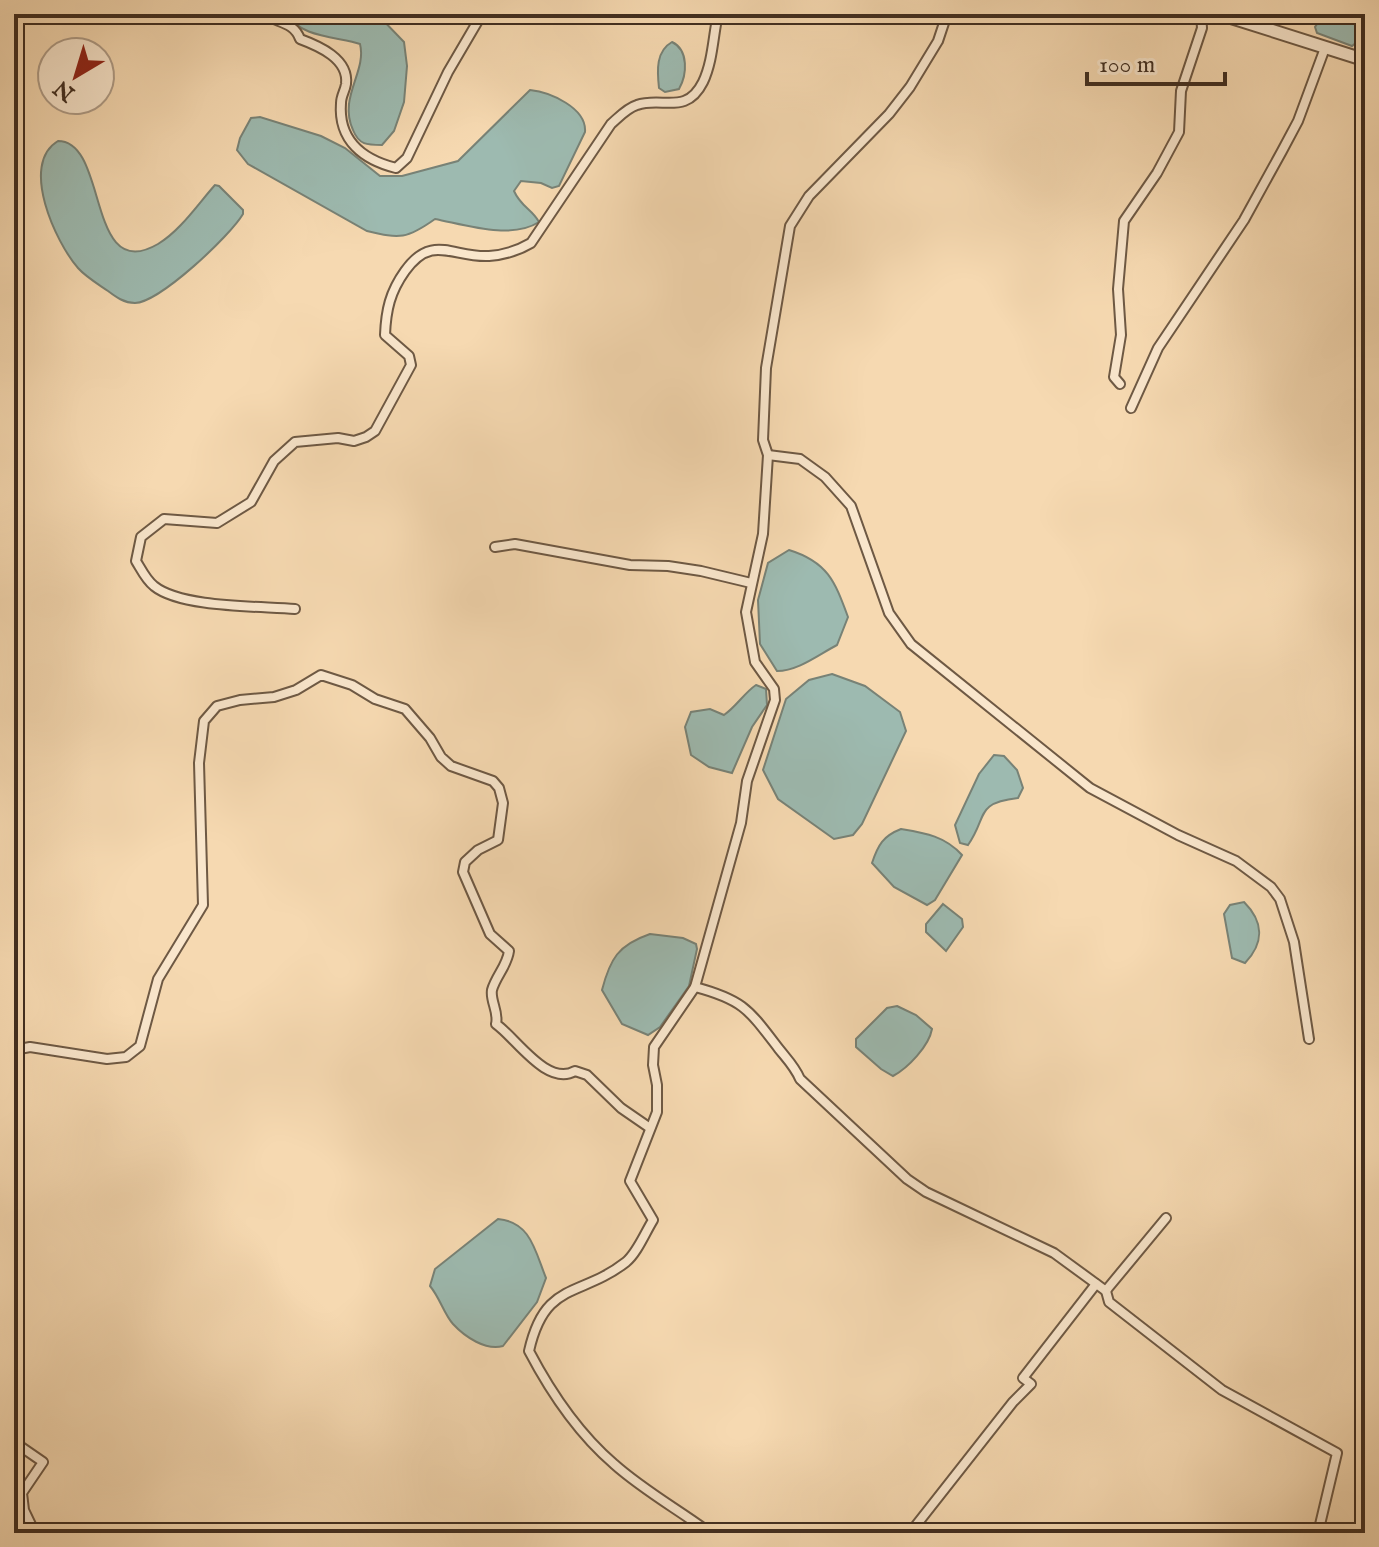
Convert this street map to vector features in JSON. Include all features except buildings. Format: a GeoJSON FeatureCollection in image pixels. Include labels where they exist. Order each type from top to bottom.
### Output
{"type":"FeatureCollection","features":[{"type":"Feature","properties":{"kind":"street"},"geometry":{"type":"LineString","coordinates":[[14,39],[18,14]]}},
{"type":"Feature","properties":{"kind":"street"},"geometry":{"type":"LineString","coordinates":[[264,14],[274,21],[290,25],[297,30],[300,39],[336,57],[347,82],[341,102],[349,140],[374,162],[396,168],[407,158],[448,72],[482,14]]}},
{"type":"Feature","properties":{"kind":"street"},"geometry":{"type":"LineString","coordinates":[[295,609],[192,601],[157,589],[150,584],[136,561],[141,537],[164,519],[217,523],[251,502],[274,461],[295,442],[338,438],[354,441],[375,431],[411,365],[409,356],[385,335],[389,300],[410,263],[423,251],[433,249],[489,256],[519,250],[531,243],[611,124],[640,103],[677,103],[693,96],[703,83],[708,67],[718,14]]}},
{"type":"Feature","properties":{"kind":"street"},"geometry":{"type":"LineString","coordinates":[[710,1533],[614,1464],[576,1423],[542,1376],[529,1351],[537,1322],[546,1306],[628,1261],[653,1220],[630,1181],[657,1112],[654,1047],[695,987],[741,823],[747,781],[775,700],[774,689],[755,662],[746,612],[763,534],[768,455],[763,440],[766,368],[790,226],[809,196],[889,114],[910,87],[938,41],[947,14]]}},
{"type":"Feature","properties":{"kind":"street"},"geometry":{"type":"LineString","coordinates":[[1120,384],[1114,377],[1121,335],[1118,289],[1124,221],[1157,173],[1179,132],[1181,91],[1202,28],[1201,14]]}},
{"type":"Feature","properties":{"kind":"street"},"geometry":{"type":"LineString","coordinates":[[1220,14],[1365,60]]}},
{"type":"Feature","properties":{"kind":"street"},"geometry":{"type":"LineString","coordinates":[[1131,408],[1167,332],[1244,220],[1282,151],[1298,121],[1325,48]]}},
{"type":"Feature","properties":{"kind":"street"},"geometry":{"type":"LineString","coordinates":[[768,455],[800,459],[825,477],[851,506],[889,613],[919,650],[1090,788],[1178,835],[1236,861],[1271,887],[1280,899],[1294,942],[1309,1039]]}},
{"type":"Feature","properties":{"kind":"street"},"geometry":{"type":"LineString","coordinates":[[495,547],[515,544],[630,565],[690,569],[751,583]]}},
{"type":"Feature","properties":{"kind":"street"},"geometry":{"type":"LineString","coordinates":[[14,1050],[30,1047],[107,1059],[126,1057],[140,1046],[158,979],[203,905],[199,763],[204,721],[217,706],[274,697],[296,690],[321,675],[405,709],[451,766],[493,781],[499,788],[503,803],[498,840],[478,850],[465,862],[463,872],[490,934],[509,951],[492,989],[498,1018],[496,1024],[538,1064],[562,1075],[575,1071],[587,1075],[621,1108],[650,1128]]}},
{"type":"Feature","properties":{"kind":"street"},"geometry":{"type":"LineString","coordinates":[[695,987],[735,1001],[749,1010],[795,1066],[800,1079],[907,1179],[926,1192],[1054,1253],[1106,1291],[1109,1302],[1122,1314],[1222,1390],[1337,1453],[1318,1533]]}},
{"type":"Feature","properties":{"kind":"street"},"geometry":{"type":"LineString","coordinates":[[1106,1291],[1166,1218]]}},
{"type":"Feature","properties":{"kind":"street"},"geometry":{"type":"LineString","coordinates":[[910,1533],[1013,1402],[1031,1384],[1023,1378],[1096,1284]]}},
{"type":"Feature","properties":{"kind":"street"},"geometry":{"type":"LineString","coordinates":[[14,1442],[43,1462],[22,1493],[24,1510],[35,1533]]}},
{"type":"Feature","properties":{"kind":"water"},"geometry":{"type":"Polygon","coordinates":[[[288,14],[377,14],[404,42],[407,66],[404,102],[394,131],[382,145],[361,141],[355,135],[349,118],[350,96],[360,65],[360,44],[309,32],[293,22],[288,14]]]}},
{"type":"Feature","properties":{"kind":"water"},"geometry":{"type":"Polygon","coordinates":[[[1324,14],[1363,14],[1357,42],[1352,46],[1317,33],[1315,27],[1324,14]]]}},
{"type":"Feature","properties":{"kind":"water"},"geometry":{"type":"Polygon","coordinates":[[[672,42],[684,57],[685,70],[679,89],[665,92],[659,88],[659,62],[663,50],[672,42]]]}},
{"type":"Feature","properties":{"kind":"water"},"geometry":{"type":"Polygon","coordinates":[[[530,90],[557,98],[574,109],[584,123],[585,132],[559,186],[552,188],[541,183],[521,181],[514,191],[539,222],[515,230],[488,230],[435,219],[403,236],[367,231],[248,164],[237,150],[251,118],[260,117],[321,136],[345,148],[380,176],[402,176],[458,161],[530,90]]]}},
{"type":"Feature","properties":{"kind":"water"},"geometry":{"type":"Polygon","coordinates":[[[58,141],[74,147],[85,163],[108,230],[119,246],[135,252],[166,239],[215,185],[243,210],[243,214],[210,252],[161,292],[135,303],[124,301],[78,268],[52,223],[41,185],[42,167],[47,152],[58,141]]]}},
{"type":"Feature","properties":{"kind":"water"},"geometry":{"type":"Polygon","coordinates":[[[789,550],[821,567],[839,593],[848,617],[837,645],[800,665],[777,671],[760,644],[758,600],[768,563],[789,550]]]}},
{"type":"Feature","properties":{"kind":"water"},"geometry":{"type":"Polygon","coordinates":[[[832,674],[865,686],[900,712],[906,731],[862,824],[853,835],[834,839],[778,799],[763,770],[786,699],[809,680],[832,674]]]}},
{"type":"Feature","properties":{"kind":"water"},"geometry":{"type":"Polygon","coordinates":[[[756,685],[766,689],[767,705],[752,727],[732,773],[709,767],[691,755],[685,727],[691,712],[710,709],[724,715],[756,685]]]}},
{"type":"Feature","properties":{"kind":"water"},"geometry":{"type":"Polygon","coordinates":[[[994,755],[1004,756],[1017,770],[1023,788],[1018,798],[1004,800],[988,808],[968,845],[960,843],[955,825],[979,774],[994,755]]]}},
{"type":"Feature","properties":{"kind":"water"},"geometry":{"type":"Polygon","coordinates":[[[901,829],[942,839],[962,855],[935,900],[927,905],[894,887],[872,863],[882,842],[901,829]]]}},
{"type":"Feature","properties":{"kind":"water"},"geometry":{"type":"Polygon","coordinates":[[[1244,902],[1255,917],[1259,932],[1256,947],[1245,963],[1232,958],[1224,914],[1230,905],[1244,902]]]}},
{"type":"Feature","properties":{"kind":"water"},"geometry":{"type":"Polygon","coordinates":[[[943,904],[962,919],[963,927],[946,951],[926,932],[926,924],[943,904]]]}},
{"type":"Feature","properties":{"kind":"water"},"geometry":{"type":"Polygon","coordinates":[[[650,934],[683,938],[696,944],[697,949],[689,986],[660,1027],[648,1035],[622,1024],[602,990],[617,954],[630,943],[650,934]]]}},
{"type":"Feature","properties":{"kind":"water"},"geometry":{"type":"Polygon","coordinates":[[[897,1006],[916,1015],[932,1029],[917,1056],[893,1076],[856,1047],[856,1039],[887,1008],[897,1006]]]}},
{"type":"Feature","properties":{"kind":"water"},"geometry":{"type":"Polygon","coordinates":[[[498,1219],[509,1221],[525,1232],[535,1248],[546,1278],[537,1302],[503,1346],[496,1347],[476,1342],[458,1329],[430,1286],[435,1269],[498,1219]]]}}]}
